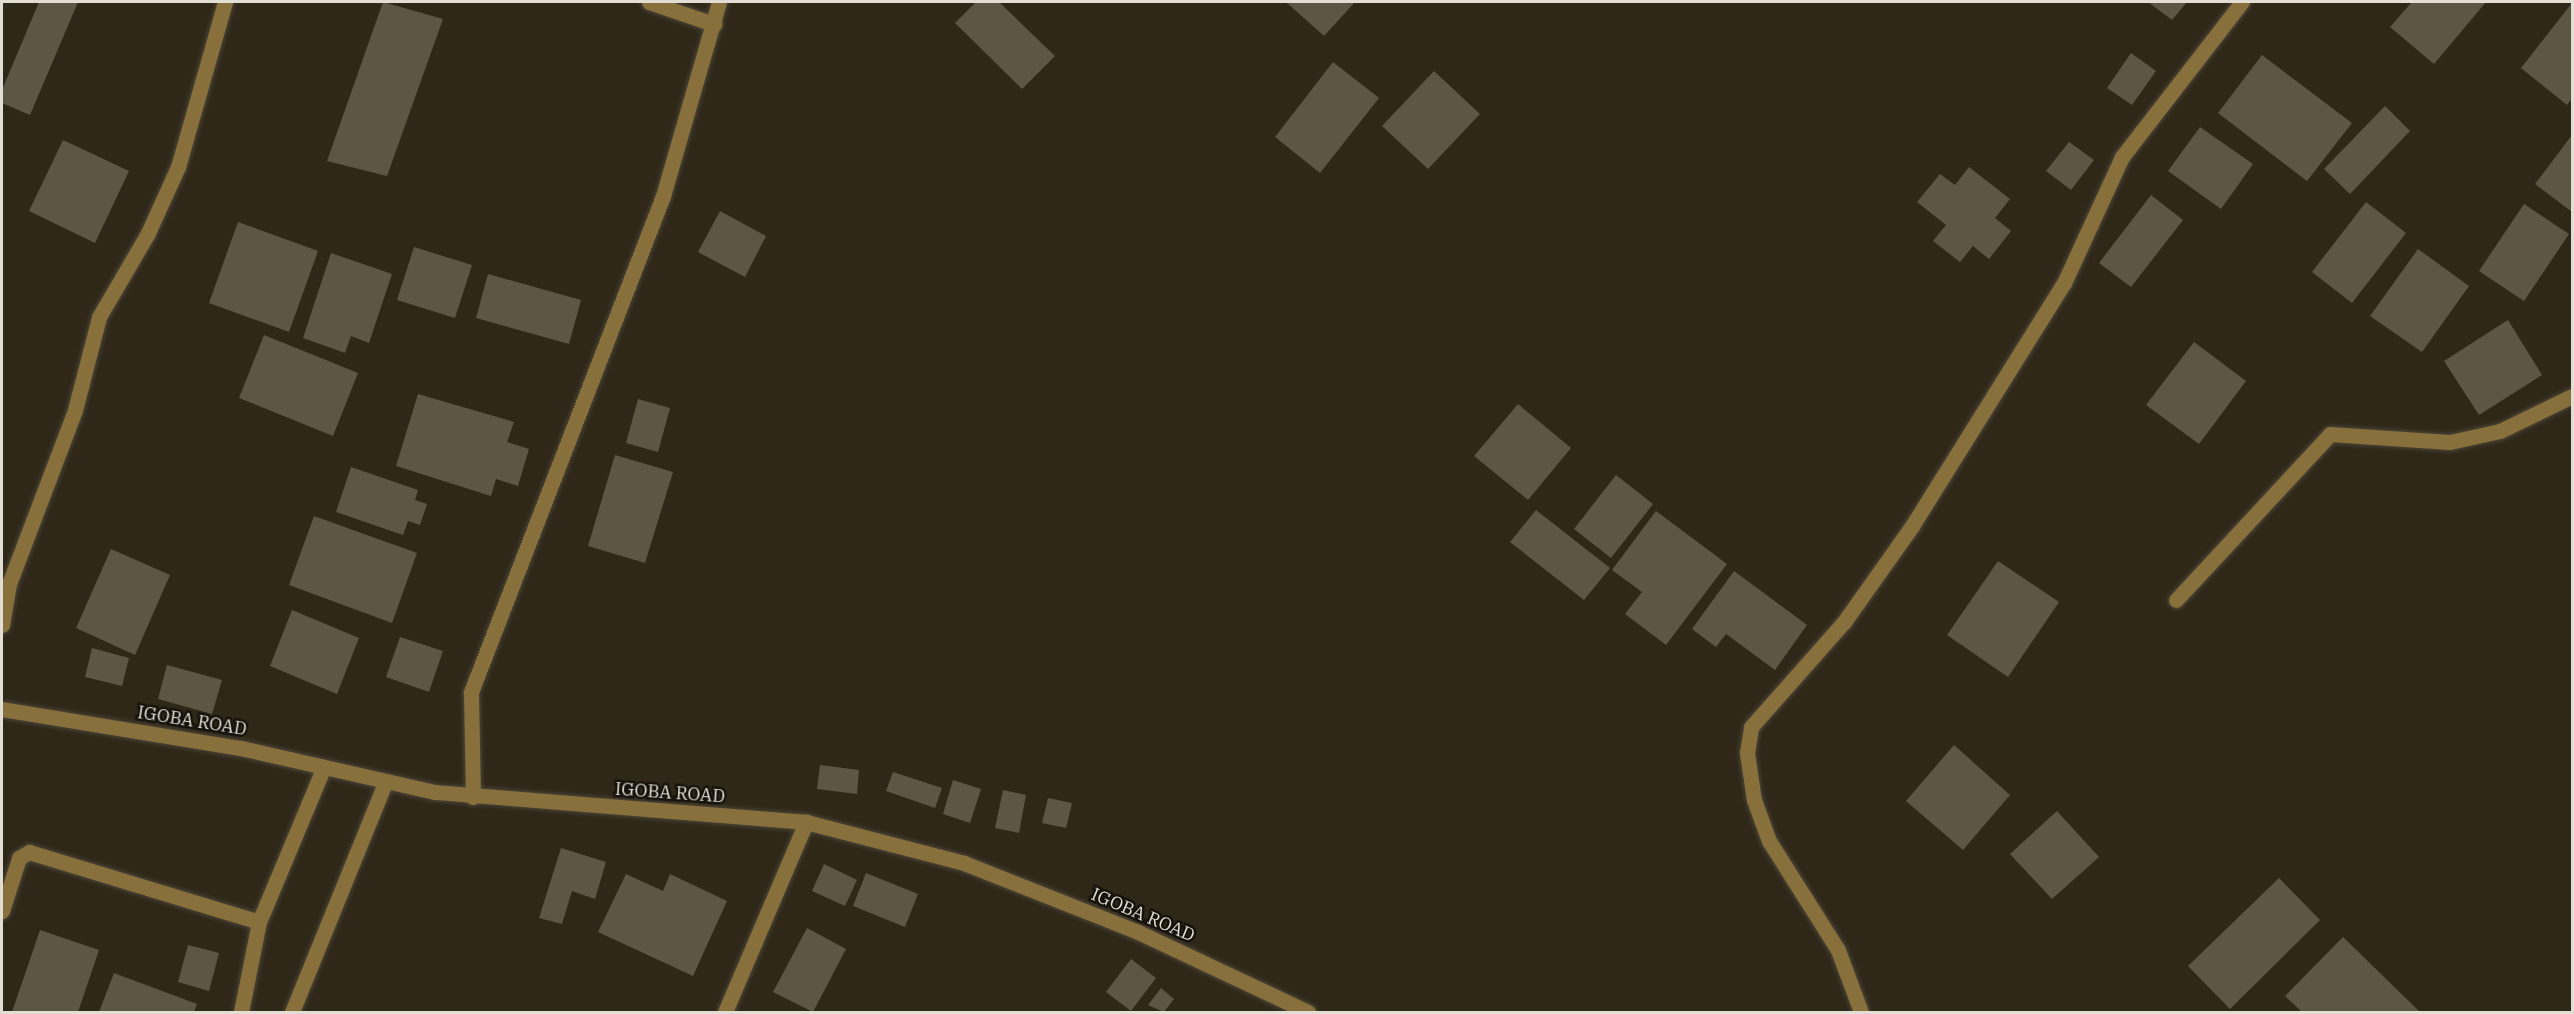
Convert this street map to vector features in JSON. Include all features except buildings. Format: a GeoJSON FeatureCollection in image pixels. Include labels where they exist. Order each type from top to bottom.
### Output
{"type":"FeatureCollection","features":[{"type":"Feature","properties":{"kind":"street"},"geometry":{"type":"LineString","coordinates":[[2,625],[9,584],[75,410],[99,317],[148,233],[178,167],[225,2]]}},
{"type":"Feature","properties":{"kind":"street"},"geometry":{"type":"LineString","coordinates":[[649,2],[714,24]]}},
{"type":"Feature","properties":{"kind":"street"},"geometry":{"type":"LineString","coordinates":[[473,797],[471,692],[663,196],[719,2]]}},
{"type":"Feature","properties":{"kind":"street"},"geometry":{"type":"LineString","coordinates":[[1861,1012],[1838,950],[1769,841],[1753,788],[1747,753],[1751,727],[1844,622],[1912,526],[2064,283],[2122,157],[2242,2]]}},
{"type":"Feature","properties":{"kind":"street"},"geometry":{"type":"LineString","coordinates":[[2176,600],[2330,434],[2450,442],[2500,430],[2572,396]]}},
{"type":"Feature","properties":{"kind":"street","name":"IGOBA ROAD"},"geometry":{"type":"LineString","coordinates":[[2,709],[242,748],[384,785],[473,797],[806,822],[964,863],[1138,932],[1308,1012]]}},
{"type":"Feature","properties":{"kind":"street"},"geometry":{"type":"LineString","coordinates":[[241,1012],[259,922],[322,769]]}},
{"type":"Feature","properties":{"kind":"street"},"geometry":{"type":"LineString","coordinates":[[292,1012],[384,785]]}},
{"type":"Feature","properties":{"kind":"street"},"geometry":{"type":"LineString","coordinates":[[725,1012],[806,822]]}},
{"type":"Feature","properties":{"kind":"street"},"geometry":{"type":"LineString","coordinates":[[2,911],[20,858],[29,852],[259,922]]}}]}
